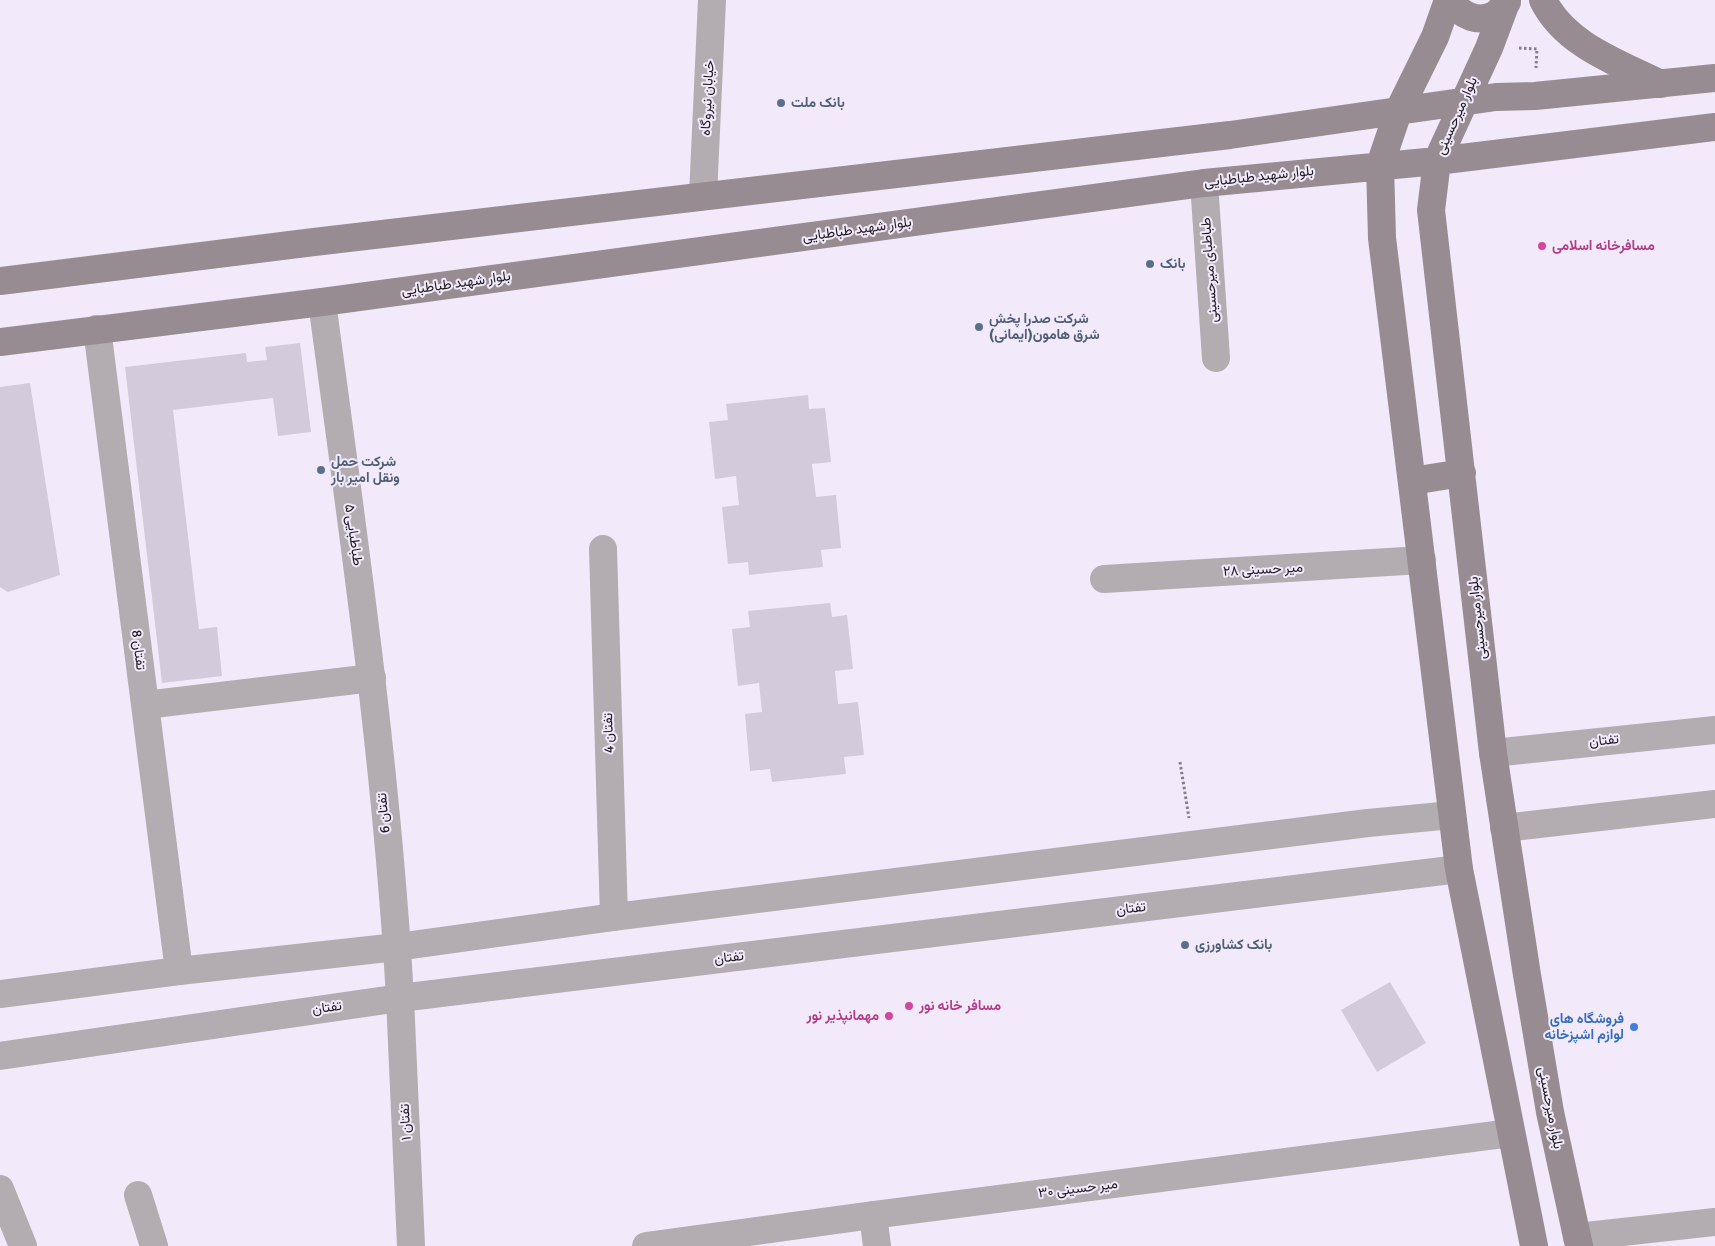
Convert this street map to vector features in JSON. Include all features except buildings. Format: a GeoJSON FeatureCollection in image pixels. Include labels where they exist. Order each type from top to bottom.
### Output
{"type":"FeatureCollection","features":[{"type":"Feature","properties":{"kind":"main road"},"geometry":{"type":"LineString","coordinates":[[1450,0],[1456,9],[1468,17],[1483,18],[1497,13],[1507,1]]}},
{"type":"Feature","properties":{"kind":"main road"},"geometry":{"type":"LineString","coordinates":[[1450,0],[1435,37],[1398,112],[1380,166],[1382,238],[1459,869],[1534,1246]]}},
{"type":"Feature","properties":{"kind":"main road"},"geometry":{"type":"LineString","coordinates":[[1544,0],[1549,12],[1568,32],[1592,50],[1661,84]]}},
{"type":"Feature","properties":{"kind":"main road","name":"بلوار میرحسینی"},"geometry":{"type":"LineString","coordinates":[[1507,1],[1489,48],[1437,161],[1431,210],[1493,753],[1548,1102],[1578,1242]]}},
{"type":"Feature","properties":{"kind":"main road"},"geometry":{"type":"LineString","coordinates":[[0,281],[305,243],[1230,135],[1496,98],[1535,96],[1715,78]]}},
{"type":"Feature","properties":{"kind":"main road","name":"بلوار شهید طباطبایی"},"geometry":{"type":"LineString","coordinates":[[0,342],[322,302],[1204,183],[1437,161],[1715,127]]}},
{"type":"Feature","properties":{"kind":"main road"},"geometry":{"type":"LineString","coordinates":[[1412,481],[1462,473]]}},
{"type":"Feature","properties":{"kind":"street","name":"خیابان نیروگاه"},"geometry":{"type":"LineString","coordinates":[[703,196],[712,0]]}},
{"type":"Feature","properties":{"kind":"street","name":"طباطبای میرحسینی"},"geometry":{"type":"LineString","coordinates":[[1204,183],[1216,358]]}},
{"type":"Feature","properties":{"kind":"street","name":"طباطبایی ۵"},"geometry":{"type":"LineString","coordinates":[[322,302],[372,678]]}},
{"type":"Feature","properties":{"kind":"street","name":"تفتان 8"},"geometry":{"type":"LineString","coordinates":[[97,329],[179,971]]}},
{"type":"Feature","properties":{"kind":"street","name":"تفتان 4"},"geometry":{"type":"LineString","coordinates":[[603,549],[614,917]]}},
{"type":"Feature","properties":{"kind":"street","name":"میر حسینی ۲۸"},"geometry":{"type":"LineString","coordinates":[[1104,579],[1422,560]]}},
{"type":"Feature","properties":{"kind":"street"},"geometry":{"type":"LineString","coordinates":[[145,705],[372,678]]}},
{"type":"Feature","properties":{"kind":"street","name":"تفتان 6"},"geometry":{"type":"LineString","coordinates":[[372,678],[400,998]]}},
{"type":"Feature","properties":{"kind":"street","name":"تفتان"},"geometry":{"type":"LineString","coordinates":[[1493,753],[1715,730]]}},
{"type":"Feature","properties":{"kind":"street"},"geometry":{"type":"LineString","coordinates":[[1504,828],[1715,804]]}},
{"type":"Feature","properties":{"kind":"street"},"geometry":{"type":"LineString","coordinates":[[0,994],[179,971],[397,947],[614,917],[1368,823],[1452,815]]}},
{"type":"Feature","properties":{"kind":"street","name":"تفتان"},"geometry":{"type":"LineString","coordinates":[[0,1056],[400,998],[1459,869]]}},
{"type":"Feature","properties":{"kind":"street","name":"تفتان ۱"},"geometry":{"type":"LineString","coordinates":[[400,998],[411,1246]]}},
{"type":"Feature","properties":{"kind":"street","name":"میر حسینی ۳۰"},"geometry":{"type":"LineString","coordinates":[[646,1246],[1511,1133]]}},
{"type":"Feature","properties":{"kind":"street"},"geometry":{"type":"LineString","coordinates":[[0,1189],[23,1246]]}},
{"type":"Feature","properties":{"kind":"street"},"geometry":{"type":"LineString","coordinates":[[138,1195],[154,1246]]}},
{"type":"Feature","properties":{"kind":"street"},"geometry":{"type":"LineString","coordinates":[[872,1215],[877,1246]]}},
{"type":"Feature","properties":{"kind":"street"},"geometry":{"type":"LineString","coordinates":[[1578,1242],[1715,1222]]}},
{"type":"Feature","properties":{"kind":"path"},"geometry":{"type":"LineString","coordinates":[[1180,762],[1193,845]]}},
{"type":"Feature","properties":{"kind":"place","name":"بانک ملت"},"geometry":{"type":"Point","coordinates":[781,103]}},
{"type":"Feature","properties":{"kind":"place","name":"مسافرخانه اسلامی"},"geometry":{"type":"Point","coordinates":[1542,246]}},
{"type":"Feature","properties":{"kind":"place","name":"بانک"},"geometry":{"type":"Point","coordinates":[1150,264]}},
{"type":"Feature","properties":{"kind":"place","name":"شرکت صدرا پخش شرق هامون(ایمانی)"},"geometry":{"type":"Point","coordinates":[979,327]}},
{"type":"Feature","properties":{"kind":"place","name":"شرکت حمل ونقل امیر بار"},"geometry":{"type":"Point","coordinates":[321,470]}},
{"type":"Feature","properties":{"kind":"place","name":"بانک کشاورزی"},"geometry":{"type":"Point","coordinates":[1185,945]}},
{"type":"Feature","properties":{"kind":"place","name":"مسافر خانه نور"},"geometry":{"type":"Point","coordinates":[909,1006]}},
{"type":"Feature","properties":{"kind":"place","name":"مهمانپذیر نور"},"geometry":{"type":"Point","coordinates":[889,1016]}},
{"type":"Feature","properties":{"kind":"place","name":"فروشگاه های لوازم اشپزخانه"},"geometry":{"type":"Point","coordinates":[1634,1027]}}]}
